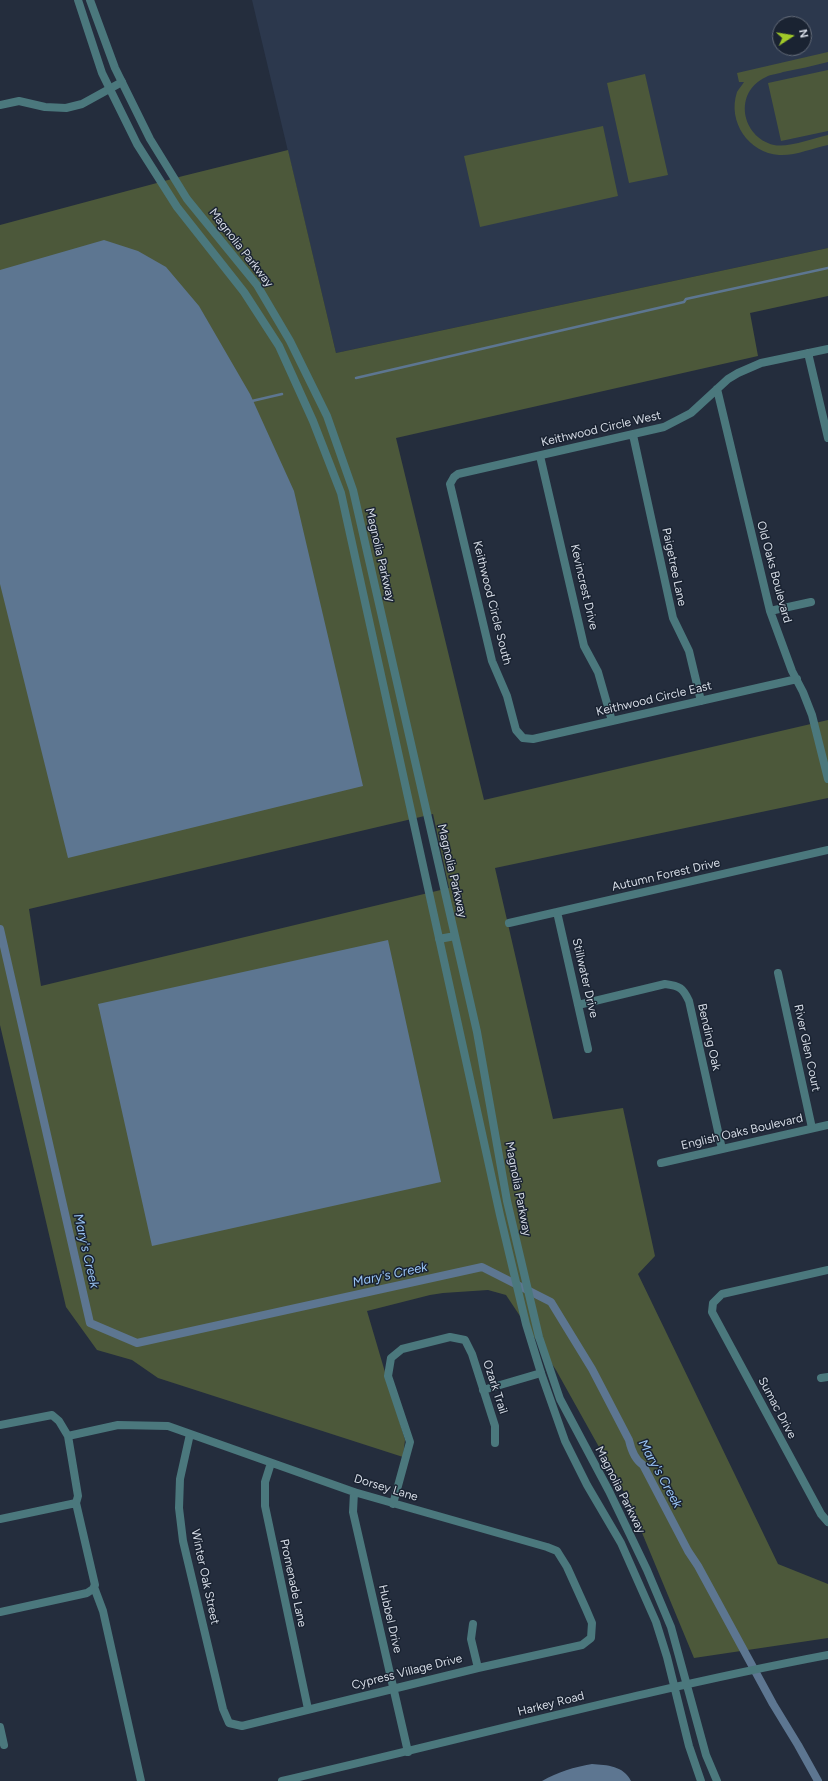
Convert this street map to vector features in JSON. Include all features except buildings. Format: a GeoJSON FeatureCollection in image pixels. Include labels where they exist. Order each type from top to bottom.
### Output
{"type":"FeatureCollection","features":[{"type":"Feature","properties":{"kind":"street","name":"Magnolia Parkway"},"geometry":{"type":"LineString","coordinates":[[78,0],[102,73],[136,144],[177,207],[244,292],[279,346],[313,421],[341,493],[504,1234],[526,1324],[541,1373],[565,1441],[587,1485],[621,1543],[656,1622],[667,1657],[689,1746],[701,1781]]}},
{"type":"Feature","properties":{"kind":"street","name":"Magnolia Parkway"},"geometry":{"type":"LineString","coordinates":[[90,0],[96,20],[122,82],[150,139],[188,199],[257,285],[279,323],[327,416],[353,490],[477,1032],[507,1201],[536,1321],[560,1399],[609,1491],[647,1570],[671,1627],[706,1755],[717,1781]]}},
{"type":"Feature","properties":{"kind":"street"},"geometry":{"type":"LineString","coordinates":[[0,105],[19,101],[45,107],[66,108],[82,104],[122,82]]}},
{"type":"Feature","properties":{"kind":"street"},"geometry":{"type":"LineString","coordinates":[[268,329],[279,323]]}},
{"type":"Feature","properties":{"kind":"street","name":"Keithwood Circle West"},"geometry":{"type":"LineString","coordinates":[[454,477],[458,474],[664,427],[691,413],[717,389],[738,373],[761,363],[828,348]]}},
{"type":"Feature","properties":{"kind":"street"},"geometry":{"type":"LineString","coordinates":[[808,353],[828,438]]}},
{"type":"Feature","properties":{"kind":"street","name":"Old Oaks Boulevard"},"geometry":{"type":"LineString","coordinates":[[717,389],[770,611],[792,671],[812,714],[828,779]]}},
{"type":"Feature","properties":{"kind":"street","name":"Paigetree Lane"},"geometry":{"type":"LineString","coordinates":[[632,435],[673,618],[689,651],[701,701]]}},
{"type":"Feature","properties":{"kind":"street","name":"Kevincrest Drive"},"geometry":{"type":"LineString","coordinates":[[540,456],[584,646],[598,672],[612,721]]}},
{"type":"Feature","properties":{"kind":"street"},"geometry":{"type":"LineString","coordinates":[[336,480],[348,476]]}},
{"type":"Feature","properties":{"kind":"street","name":"Keithwood Circle South"},"geometry":{"type":"LineString","coordinates":[[454,477],[450,484],[450,489],[492,661],[507,696],[518,734]]}},
{"type":"Feature","properties":{"kind":"street"},"geometry":{"type":"LineString","coordinates":[[770,611],[811,602]]}},
{"type":"Feature","properties":{"kind":"street","name":"Keithwood Circle East"},"geometry":{"type":"LineString","coordinates":[[518,734],[524,738],[534,739],[797,680]]}},
{"type":"Feature","properties":{"kind":"street"},"geometry":{"type":"LineString","coordinates":[[408,801],[423,798]]}},
{"type":"Feature","properties":{"kind":"street","name":"Autumn Forest Drive"},"geometry":{"type":"LineString","coordinates":[[509,923],[828,850]]}},
{"type":"Feature","properties":{"kind":"street","name":"Stillwater Drive"},"geometry":{"type":"LineString","coordinates":[[557,912],[588,1049]]}},
{"type":"Feature","properties":{"kind":"street"},"geometry":{"type":"LineString","coordinates":[[439,939],[455,936]]}},
{"type":"Feature","properties":{"kind":"street","name":"River Glen Court"},"geometry":{"type":"LineString","coordinates":[[778,973],[812,1128]]}},
{"type":"Feature","properties":{"kind":"street","name":"Bending Oak"},"geometry":{"type":"LineString","coordinates":[[578,1004],[665,984],[676,985],[684,990],[689,1001],[722,1149]]}},
{"type":"Feature","properties":{"kind":"street","name":"English Oaks Boulevard"},"geometry":{"type":"LineString","coordinates":[[661,1163],[828,1124]]}},
{"type":"Feature","properties":{"kind":"street","name":"Sumac Drive"},"geometry":{"type":"LineString","coordinates":[[828,1270],[722,1294],[713,1303],[712,1312],[821,1514],[828,1522]]}},
{"type":"Feature","properties":{"kind":"street","name":"Ozark Trail"},"geometry":{"type":"LineString","coordinates":[[393,1504],[410,1442],[388,1376],[391,1358],[402,1349],[450,1337],[464,1340],[472,1354],[495,1426],[495,1443]]}},
{"type":"Feature","properties":{"kind":"street"},"geometry":{"type":"LineString","coordinates":[[483,1390],[541,1373]]}},
{"type":"Feature","properties":{"kind":"street"},"geometry":{"type":"LineString","coordinates":[[0,1425],[52,1415],[59,1421],[68,1436],[78,1496],[76,1503],[95,1585],[94,1587],[103,1611],[141,1781]]}},
{"type":"Feature","properties":{"kind":"street","name":"Dorsey Lane"},"geometry":{"type":"LineString","coordinates":[[68,1436],[118,1425],[168,1426],[354,1492],[547,1546],[557,1551],[586,1609],[592,1623],[591,1638]]}},
{"type":"Feature","properties":{"kind":"street","name":"Winter Oak Street"},"geometry":{"type":"LineString","coordinates":[[190,1434],[180,1479],[180,1508],[183,1541],[222,1710],[229,1723]]}},
{"type":"Feature","properties":{"kind":"street","name":"Promenade Lane"},"geometry":{"type":"LineString","coordinates":[[271,1463],[265,1482],[264,1506],[308,1709]]}},
{"type":"Feature","properties":{"kind":"street","name":"Hubbel Drive"},"geometry":{"type":"LineString","coordinates":[[354,1492],[352,1501],[353,1512],[408,1752]]}},
{"type":"Feature","properties":{"kind":"street"},"geometry":{"type":"LineString","coordinates":[[0,1519],[76,1503]]}},
{"type":"Feature","properties":{"kind":"street"},"geometry":{"type":"LineString","coordinates":[[0,1612],[87,1593],[94,1587]]}},
{"type":"Feature","properties":{"kind":"street"},"geometry":{"type":"LineString","coordinates":[[473,1624],[471,1639],[478,1668]]}},
{"type":"Feature","properties":{"kind":"street","name":"Cypress Village Drive"},"geometry":{"type":"LineString","coordinates":[[229,1723],[242,1726],[394,1688],[582,1644],[591,1638]]}},
{"type":"Feature","properties":{"kind":"street","name":"Harkey Road"},"geometry":{"type":"LineString","coordinates":[[282,1781],[674,1688],[828,1655]]}},
{"type":"Feature","properties":{"kind":"street"},"geometry":{"type":"LineString","coordinates":[[0,1727],[4,1745]]}},
{"type":"Feature","properties":{"kind":"shaded area"},"geometry":{"type":"Polygon","coordinates":[[[252,0],[828,0],[828,248],[336,353],[252,0]]]}},
{"type":"Feature","properties":{"kind":"shaded area"},"geometry":{"type":"Polygon","coordinates":[[[104,240],[138,251],[166,267],[199,306],[250,394],[294,491],[363,786],[68,858],[0,584],[0,270],[104,240]]]}},
{"type":"Feature","properties":{"kind":"shaded area"},"geometry":{"type":"Polygon","coordinates":[[[388,940],[441,1182],[152,1246],[98,1004],[388,940]]]}},
{"type":"Feature","properties":{"kind":"shaded area"},"geometry":{"type":"Polygon","coordinates":[[[592,1764],[620,1769],[631,1781],[542,1781],[566,1770],[592,1764]]]}},
{"type":"Feature","properties":{"kind":"green space"},"geometry":{"type":"Polygon","coordinates":[[[828,52],[828,62],[766,77],[756,84],[749,93],[745,103],[745,114],[748,124],[754,133],[763,140],[774,145],[780,146],[794,144],[828,135],[828,145],[785,155],[768,153],[758,149],[743,134],[738,125],[735,114],[735,103],[737,92],[744,82],[739,82],[737,73],[828,52]]]}},
{"type":"Feature","properties":{"kind":"green space"},"geometry":{"type":"Polygon","coordinates":[[[828,70],[828,131],[781,141],[768,83],[828,70]]]}},
{"type":"Feature","properties":{"kind":"green space"},"geometry":{"type":"Polygon","coordinates":[[[645,74],[668,175],[629,183],[607,83],[645,74]]]}},
{"type":"Feature","properties":{"kind":"green space"},"geometry":{"type":"Polygon","coordinates":[[[603,126],[618,196],[480,227],[464,156],[603,126]]]}},
{"type":"Feature","properties":{"kind":"green space"},"geometry":{"type":"Polygon","coordinates":[[[288,150],[336,353],[828,248],[828,296],[750,313],[758,356],[396,438],[484,800],[828,720],[828,798],[495,868],[553,1119],[623,1108],[655,1256],[638,1274],[778,1564],[828,1584],[828,1638],[694,1658],[628,1499],[556,1370],[506,1295],[488,1290],[443,1293],[367,1311],[405,1440],[403,1457],[158,1378],[132,1360],[97,1350],[66,1307],[0,1025],[0,225],[183,176],[288,150]],[[433,814],[29,909],[41,986],[449,888],[433,814]]]}},
{"type":"Feature","properties":{"kind":"waterway"},"geometry":{"type":"LineString","coordinates":[[356,378],[684,302],[686,299],[828,268]]}},
{"type":"Feature","properties":{"kind":"waterway"},"geometry":{"type":"LineString","coordinates":[[252,401],[282,394]]}},
{"type":"Feature","properties":{"kind":"waterway","name":"Mary's Creek"},"geometry":{"type":"LineString","coordinates":[[0,929],[90,1323],[137,1343],[482,1267],[551,1302],[592,1369],[629,1440],[634,1454],[643,1465],[688,1551],[698,1566],[773,1704],[818,1781]]}}]}
